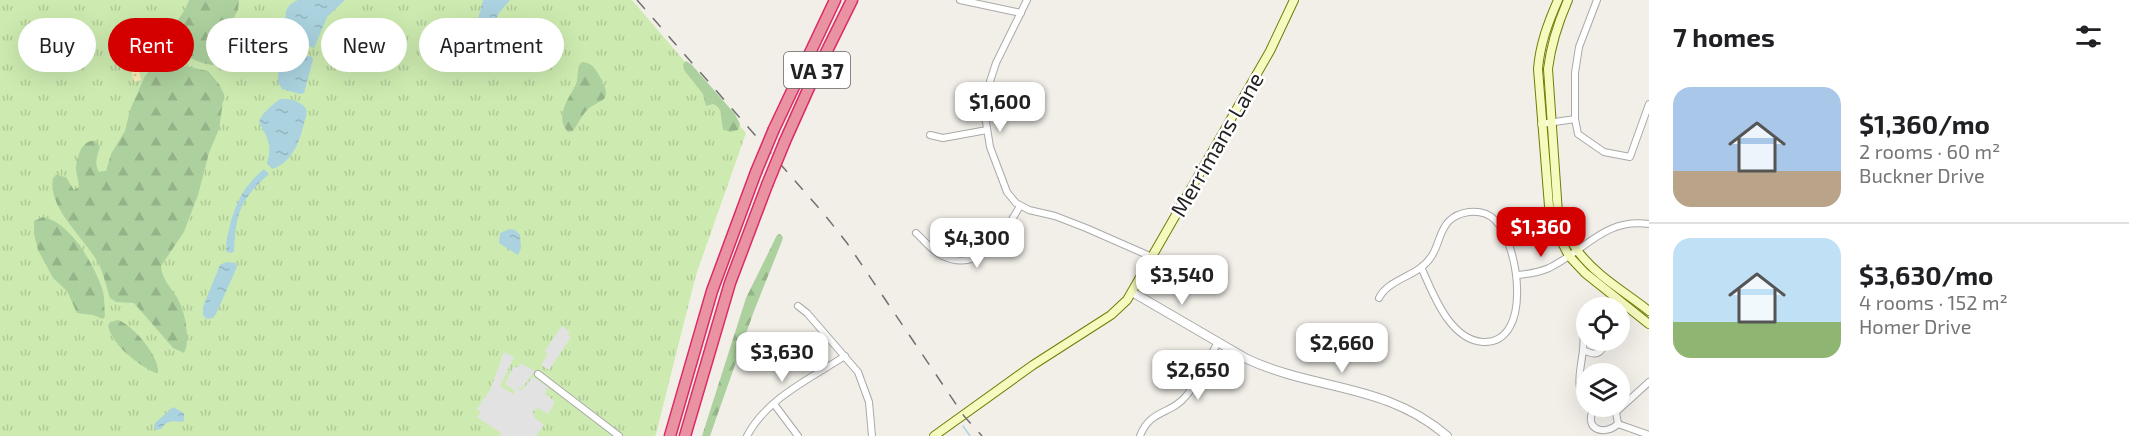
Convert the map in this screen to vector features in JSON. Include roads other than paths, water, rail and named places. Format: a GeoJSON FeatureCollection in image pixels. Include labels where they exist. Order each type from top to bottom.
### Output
{"type":"FeatureCollection","features":[{"type":"Feature","properties":{"kind":"highway","name":"VA 37"},"geometry":{"type":"LineString","coordinates":[[670,436],[712,291],[756,172],[835,0]]}},
{"type":"Feature","properties":{"kind":"highway","name":"VA 37"},"geometry":{"type":"LineString","coordinates":[[685,436],[730,283],[785,141],[852,0]]}},
{"type":"Feature","properties":{"kind":"main road","name":"Merrimans Lane"},"geometry":{"type":"LineString","coordinates":[[934,436],[1033,365],[1111,315],[1132,292],[1270,51],[1294,0]]}},
{"type":"Feature","properties":{"kind":"main road"},"geometry":{"type":"LineString","coordinates":[[1558,0],[1547,25],[1540,50],[1538,69],[1541,124],[1550,206],[1557,233],[1587,275],[1649,324]]}},
{"type":"Feature","properties":{"kind":"main road"},"geometry":{"type":"LineString","coordinates":[[1568,0],[1557,24],[1548,69],[1558,213],[1573,253],[1649,311]]}},
{"type":"Feature","properties":{"kind":"street"},"geometry":{"type":"LineString","coordinates":[[960,0],[1021,13]]}},
{"type":"Feature","properties":{"kind":"street"},"geometry":{"type":"LineString","coordinates":[[1027,0],[996,63],[985,95],[983,111],[999,176],[1007,192],[1020,206],[1086,228],[1152,257]]}},
{"type":"Feature","properties":{"kind":"street"},"geometry":{"type":"LineString","coordinates":[[1597,0],[1579,47],[1575,74],[1575,118],[1578,134],[1604,152],[1630,157],[1649,104]]}},
{"type":"Feature","properties":{"kind":"street"},"geometry":{"type":"LineString","coordinates":[[1541,124],[1575,118]]}},
{"type":"Feature","properties":{"kind":"street"},"geometry":{"type":"LineString","coordinates":[[930,135],[943,138],[987,130]]}},
{"type":"Feature","properties":{"kind":"street"},"geometry":{"type":"LineString","coordinates":[[916,233],[942,255],[954,259],[967,259],[983,253],[994,244],[1020,206]]}},
{"type":"Feature","properties":{"kind":"street"},"geometry":{"type":"LineString","coordinates":[[1379,298],[1387,287],[1422,269],[1434,253],[1447,223],[1460,214],[1474,212],[1486,214],[1499,224],[1518,275],[1518,291],[1510,326],[1499,338],[1481,342],[1465,335],[1451,323],[1422,269]]}},
{"type":"Feature","properties":{"kind":"street"},"geometry":{"type":"LineString","coordinates":[[1518,275],[1548,268],[1593,238],[1616,226],[1634,223],[1649,224]]}},
{"type":"Feature","properties":{"kind":"street"},"geometry":{"type":"LineString","coordinates":[[1132,292],[1246,359],[1277,372],[1386,399],[1423,417],[1447,436]]}},
{"type":"Feature","properties":{"kind":"street"},"geometry":{"type":"LineString","coordinates":[[798,306],[807,313],[858,372],[865,387],[870,409],[872,436]]}},
{"type":"Feature","properties":{"kind":"street"},"geometry":{"type":"LineString","coordinates":[[1140,436],[1154,416],[1178,404],[1186,397],[1218,342]]}},
{"type":"Feature","properties":{"kind":"street"},"geometry":{"type":"LineString","coordinates":[[1586,351],[1593,354],[1602,351]]}},
{"type":"Feature","properties":{"kind":"street"},"geometry":{"type":"LineString","coordinates":[[747,436],[755,422],[774,404],[845,356]]}},
{"type":"Feature","properties":{"kind":"street"},"geometry":{"type":"LineString","coordinates":[[538,374],[619,436]]}},
{"type":"Feature","properties":{"kind":"street"},"geometry":{"type":"LineString","coordinates":[[1630,399],[1649,382]]}},
{"type":"Feature","properties":{"kind":"street"},"geometry":{"type":"LineString","coordinates":[[774,404],[798,436]]}},
{"type":"Feature","properties":{"kind":"street"},"geometry":{"type":"LineString","coordinates":[[1591,417],[1593,427],[1599,434],[1606,435],[1612,433],[1618,424],[1617,417]]}},
{"type":"Feature","properties":{"kind":"street"},"geometry":{"type":"LineString","coordinates":[[1618,424],[1649,435]]}},
{"type":"Feature","properties":{"kind":"water"},"geometry":{"type":"Polygon","coordinates":[[[298,0],[345,0],[327,18],[321,18],[321,31],[314,48],[309,46],[309,18],[286,18],[288,7],[298,0]]]}},
{"type":"Feature","properties":{"kind":"water"},"geometry":{"type":"Polygon","coordinates":[[[483,0],[510,0],[496,18],[478,18],[483,0]]]}},
{"type":"Feature","properties":{"kind":"water"},"geometry":{"type":"Polygon","coordinates":[[[309,56],[312,57],[313,60],[304,93],[282,89],[278,82],[278,73],[309,72],[309,56]]]}},
{"type":"Feature","properties":{"kind":"water"},"geometry":{"type":"Polygon","coordinates":[[[280,99],[298,102],[304,106],[307,114],[300,137],[290,157],[272,169],[267,163],[268,141],[259,122],[265,112],[280,99]]]}},
{"type":"Feature","properties":{"kind":"water"},"geometry":{"type":"Polygon","coordinates":[[[264,169],[269,174],[259,183],[241,208],[236,227],[234,251],[227,252],[227,238],[237,204],[245,189],[264,169]]]}},
{"type":"Feature","properties":{"kind":"water"},"geometry":{"type":"Polygon","coordinates":[[[510,229],[520,235],[521,248],[518,255],[499,243],[500,233],[510,229]]]}},
{"type":"Feature","properties":{"kind":"water"},"geometry":{"type":"Polygon","coordinates":[[[226,262],[236,263],[237,267],[216,314],[213,318],[207,319],[203,315],[203,307],[220,265],[226,262]]]}},
{"type":"Feature","properties":{"kind":"water"},"geometry":{"type":"Polygon","coordinates":[[[173,407],[184,413],[184,421],[170,422],[156,430],[155,423],[173,407]]]}},
{"type":"Feature","properties":{"kind":"waterway"},"geometry":{"type":"LineString","coordinates":[[963,426],[970,436]]}},
{"type":"Feature","properties":{"kind":"railway"},"geometry":{"type":"LineString","coordinates":[[637,0],[847,243],[964,416],[982,436]]}}]}
